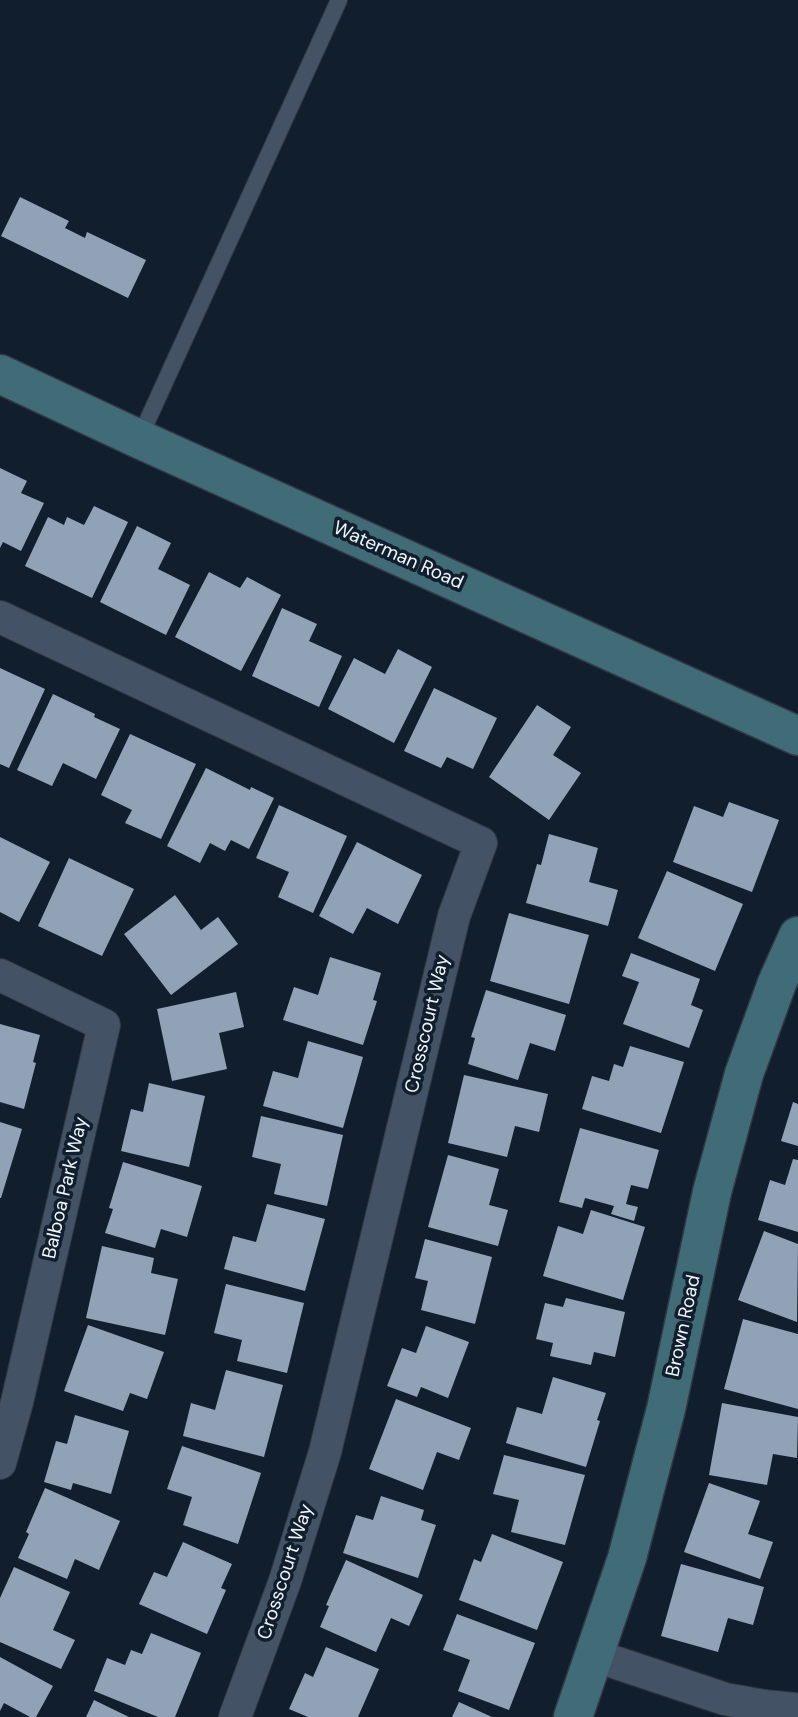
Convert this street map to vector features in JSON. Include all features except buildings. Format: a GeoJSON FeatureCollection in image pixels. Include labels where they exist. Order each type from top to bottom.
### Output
{"type":"FeatureCollection","features":[{"type":"Feature","properties":{"kind":"main road","name":"Waterman Road"},"geometry":{"type":"LineString","coordinates":[[0,374],[798,736]]}},
{"type":"Feature","properties":{"kind":"main road","name":"Brown Road"},"geometry":{"type":"LineString","coordinates":[[573,1717],[596,1656],[627,1558],[666,1409],[712,1192],[744,1074],[788,988],[798,936]]}},
{"type":"Feature","properties":{"kind":"street","name":"Crosscourt Way"},"geometry":{"type":"LineString","coordinates":[[0,617],[481,843],[454,916],[325,1451],[285,1581],[235,1717]]}},
{"type":"Feature","properties":{"kind":"street","name":"Balboa Park Way"},"geometry":{"type":"LineString","coordinates":[[0,975],[104,1025],[17,1402],[0,1463]]}},
{"type":"Feature","properties":{"kind":"street"},"geometry":{"type":"LineString","coordinates":[[596,1656],[725,1699],[793,1709]]}},
{"type":"Feature","properties":{"kind":"lane"},"geometry":{"type":"LineString","coordinates":[[139,439],[339,0]]}}]}
